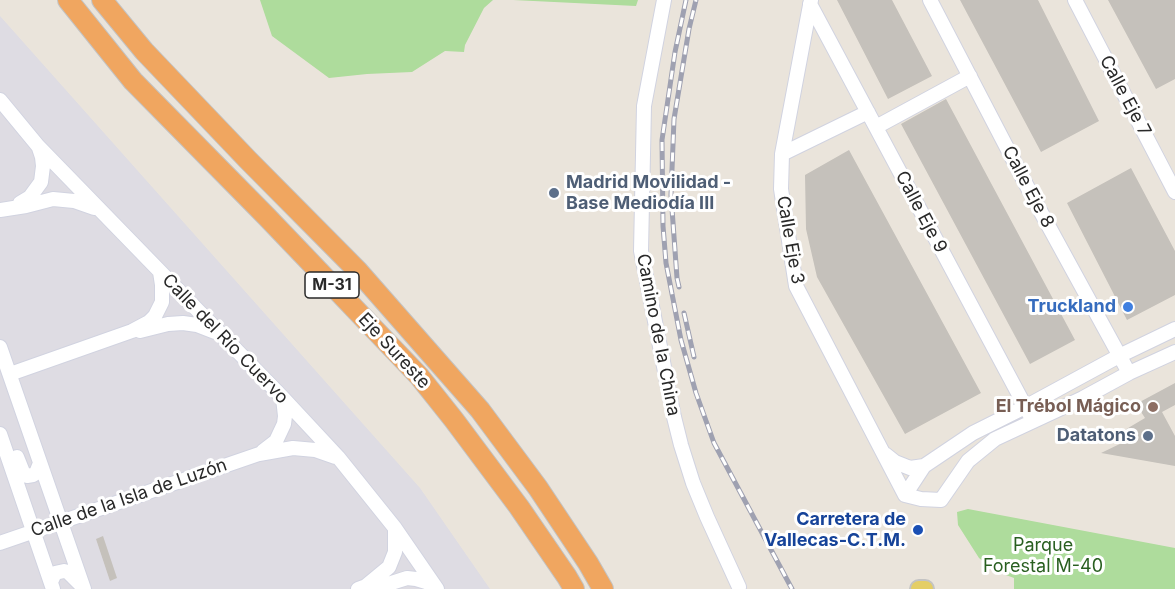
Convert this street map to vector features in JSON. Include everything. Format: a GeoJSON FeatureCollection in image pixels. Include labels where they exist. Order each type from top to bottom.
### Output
{"type":"FeatureCollection","features":[{"type":"Feature","properties":{"kind":"highway","name":"Eje Sureste"},"geometry":{"type":"LineString","coordinates":[[68,0],[133,81],[259,208],[419,376],[519,507],[574,589]]}},
{"type":"Feature","properties":{"kind":"highway","name":"Eje Sureste"},"geometry":{"type":"LineString","coordinates":[[102,0],[144,51],[358,271],[480,410],[538,488],[603,589]]}},
{"type":"Feature","properties":{"kind":"main road"},"geometry":{"type":"LineString","coordinates":[[919,589],[925,589]]}},
{"type":"Feature","properties":{"kind":"street","name":"Camino de la China"},"geometry":{"type":"LineString","coordinates":[[664,0],[644,106],[641,251],[681,445],[693,483],[739,587]]}},
{"type":"Feature","properties":{"kind":"street","name":"Calle Eje 8"},"geometry":{"type":"LineString","coordinates":[[930,0],[1031,194],[1129,373]]}},
{"type":"Feature","properties":{"kind":"street","name":"Calle Eje 7"},"geometry":{"type":"LineString","coordinates":[[1075,0],[1175,192]]}},
{"type":"Feature","properties":{"kind":"street","name":"Calle Eje 9"},"geometry":{"type":"LineString","coordinates":[[810,2],[1033,421]]}},
{"type":"Feature","properties":{"kind":"street","name":"Calle Eje 3"},"geometry":{"type":"LineString","coordinates":[[810,2],[782,154],[781,189],[796,286],[905,495]]}},
{"type":"Feature","properties":{"kind":"street"},"geometry":{"type":"LineString","coordinates":[[876,127],[970,76]]}},
{"type":"Feature","properties":{"kind":"street","name":"Calle del Río Cuervo"},"geometry":{"type":"LineString","coordinates":[[0,100],[38,146],[338,457],[395,528],[436,588]]}},
{"type":"Feature","properties":{"kind":"street"},"geometry":{"type":"LineString","coordinates":[[782,154],[868,112]]}},
{"type":"Feature","properties":{"kind":"street"},"geometry":{"type":"LineString","coordinates":[[3,211],[30,197],[40,182],[43,166],[38,146]]}},
{"type":"Feature","properties":{"kind":"street"},"geometry":{"type":"LineString","coordinates":[[3,211],[40,201],[64,199],[88,205],[101,212]]}},
{"type":"Feature","properties":{"kind":"street"},"geometry":{"type":"LineString","coordinates":[[132,332],[149,322],[159,310],[163,294],[160,272]]}},
{"type":"Feature","properties":{"kind":"street"},"geometry":{"type":"LineString","coordinates":[[9,374],[132,332],[168,324],[183,323],[222,335]]}},
{"type":"Feature","properties":{"kind":"street"},"geometry":{"type":"LineString","coordinates":[[1175,329],[973,433],[924,466],[905,495],[921,500],[941,500],[968,461],[995,439],[1175,352]]}},
{"type":"Feature","properties":{"kind":"street"},"geometry":{"type":"LineString","coordinates":[[0,347],[84,588]]}},
{"type":"Feature","properties":{"kind":"street","name":"Calle de la Isla de Luzón"},"geometry":{"type":"LineString","coordinates":[[259,454],[276,441],[281,432],[285,416],[283,398]]}},
{"type":"Feature","properties":{"kind":"street"},"geometry":{"type":"LineString","coordinates":[[0,434],[16,455],[24,474],[27,476],[36,473],[40,463]]}},
{"type":"Feature","properties":{"kind":"street"},"geometry":{"type":"LineString","coordinates":[[0,434],[52,586]]}},
{"type":"Feature","properties":{"kind":"street","name":"Calle de la Isla de Luzón"},"geometry":{"type":"LineString","coordinates":[[0,543],[259,454],[293,448],[315,450],[338,457]]}},
{"type":"Feature","properties":{"kind":"street"},"geometry":{"type":"LineString","coordinates":[[882,451],[895,462],[910,468],[924,466]]}},
{"type":"Feature","properties":{"kind":"street"},"geometry":{"type":"LineString","coordinates":[[362,588],[383,573],[392,561],[395,552],[395,528]]}},
{"type":"Feature","properties":{"kind":"street"},"geometry":{"type":"LineString","coordinates":[[52,586],[55,573],[64,571],[84,588]]}},
{"type":"Feature","properties":{"kind":"street"},"geometry":{"type":"LineString","coordinates":[[362,588],[379,587],[407,578],[426,582],[436,588]]}},
{"type":"Feature","properties":{"kind":"shaded area"},"geometry":{"type":"Polygon","coordinates":[[[0,16],[420,488],[490,589],[0,589],[0,16]]]}},
{"type":"Feature","properties":{"kind":"green space"},"geometry":{"type":"Polygon","coordinates":[[[260,0],[493,0],[484,8],[465,45],[464,52],[445,51],[412,72],[329,78],[272,36],[260,0]]]}},
{"type":"Feature","properties":{"kind":"green space"},"geometry":{"type":"Polygon","coordinates":[[[513,0],[638,0],[636,6],[513,0]]]}},
{"type":"Feature","properties":{"kind":"green space","name":"Parque Forestal M-40"},"geometry":{"type":"Polygon","coordinates":[[[968,509],[1175,548],[1175,589],[1014,589],[1014,578],[995,571],[979,558],[958,525],[957,512],[968,509]]]}},
{"type":"Feature","properties":{"kind":"building"},"geometry":{"type":"Polygon","coordinates":[[[837,0],[892,0],[932,76],[888,99],[837,0]]]}},
{"type":"Feature","properties":{"kind":"building"},"geometry":{"type":"Polygon","coordinates":[[[960,0],[1038,0],[1099,121],[1041,152],[960,0]]]}},
{"type":"Feature","properties":{"kind":"building"},"geometry":{"type":"Polygon","coordinates":[[[1108,0],[1175,0],[1175,79],[1156,89],[1108,0]]]}},
{"type":"Feature","properties":{"kind":"building"},"geometry":{"type":"Polygon","coordinates":[[[946,99],[1075,340],[1030,364],[901,124],[946,99]]]}},
{"type":"Feature","properties":{"kind":"building"},"geometry":{"type":"Polygon","coordinates":[[[849,150],[981,393],[905,434],[817,277],[806,229],[805,175],[849,150]]]}},
{"type":"Feature","properties":{"kind":"building"},"geometry":{"type":"Polygon","coordinates":[[[1131,168],[1175,251],[1175,295],[1127,320],[1067,203],[1131,168]]]}},
{"type":"Feature","properties":{"kind":"building"},"geometry":{"type":"Polygon","coordinates":[[[1175,383],[1175,405],[1162,412],[1175,436],[1175,466],[1101,453],[1128,440],[1123,431],[1145,418],[1136,404],[1175,383]]]}},
{"type":"Feature","properties":{"kind":"building"},"geometry":{"type":"Polygon","coordinates":[[[103,536],[117,578],[110,581],[96,539],[103,536]]]}},
{"type":"Feature","properties":{"kind":"railway"},"geometry":{"type":"LineString","coordinates":[[686,0],[675,52],[662,140],[666,263],[681,340],[696,393],[714,443],[792,589]]}},
{"type":"Feature","properties":{"kind":"railway"},"geometry":{"type":"LineString","coordinates":[[679,287],[671,195],[674,119],[696,0]]}},
{"type":"Feature","properties":{"kind":"railway"},"geometry":{"type":"LineString","coordinates":[[684,313],[694,357]]}},
{"type":"Feature","properties":{"kind":"place","name":"Madrid Movilidad - Base Mediodía III"},"geometry":{"type":"Point","coordinates":[554,193]}},
{"type":"Feature","properties":{"kind":"place","name":"Truckland"},"geometry":{"type":"Point","coordinates":[1128,307]}},
{"type":"Feature","properties":{"kind":"place","name":"El Trébol Mágico"},"geometry":{"type":"Point","coordinates":[1153,407]}},
{"type":"Feature","properties":{"kind":"place","name":"Datatons"},"geometry":{"type":"Point","coordinates":[1148,436]}},
{"type":"Feature","properties":{"kind":"place","name":"Carretera de Vallecas-C.T.M."},"geometry":{"type":"Point","coordinates":[918,530]}}]}
